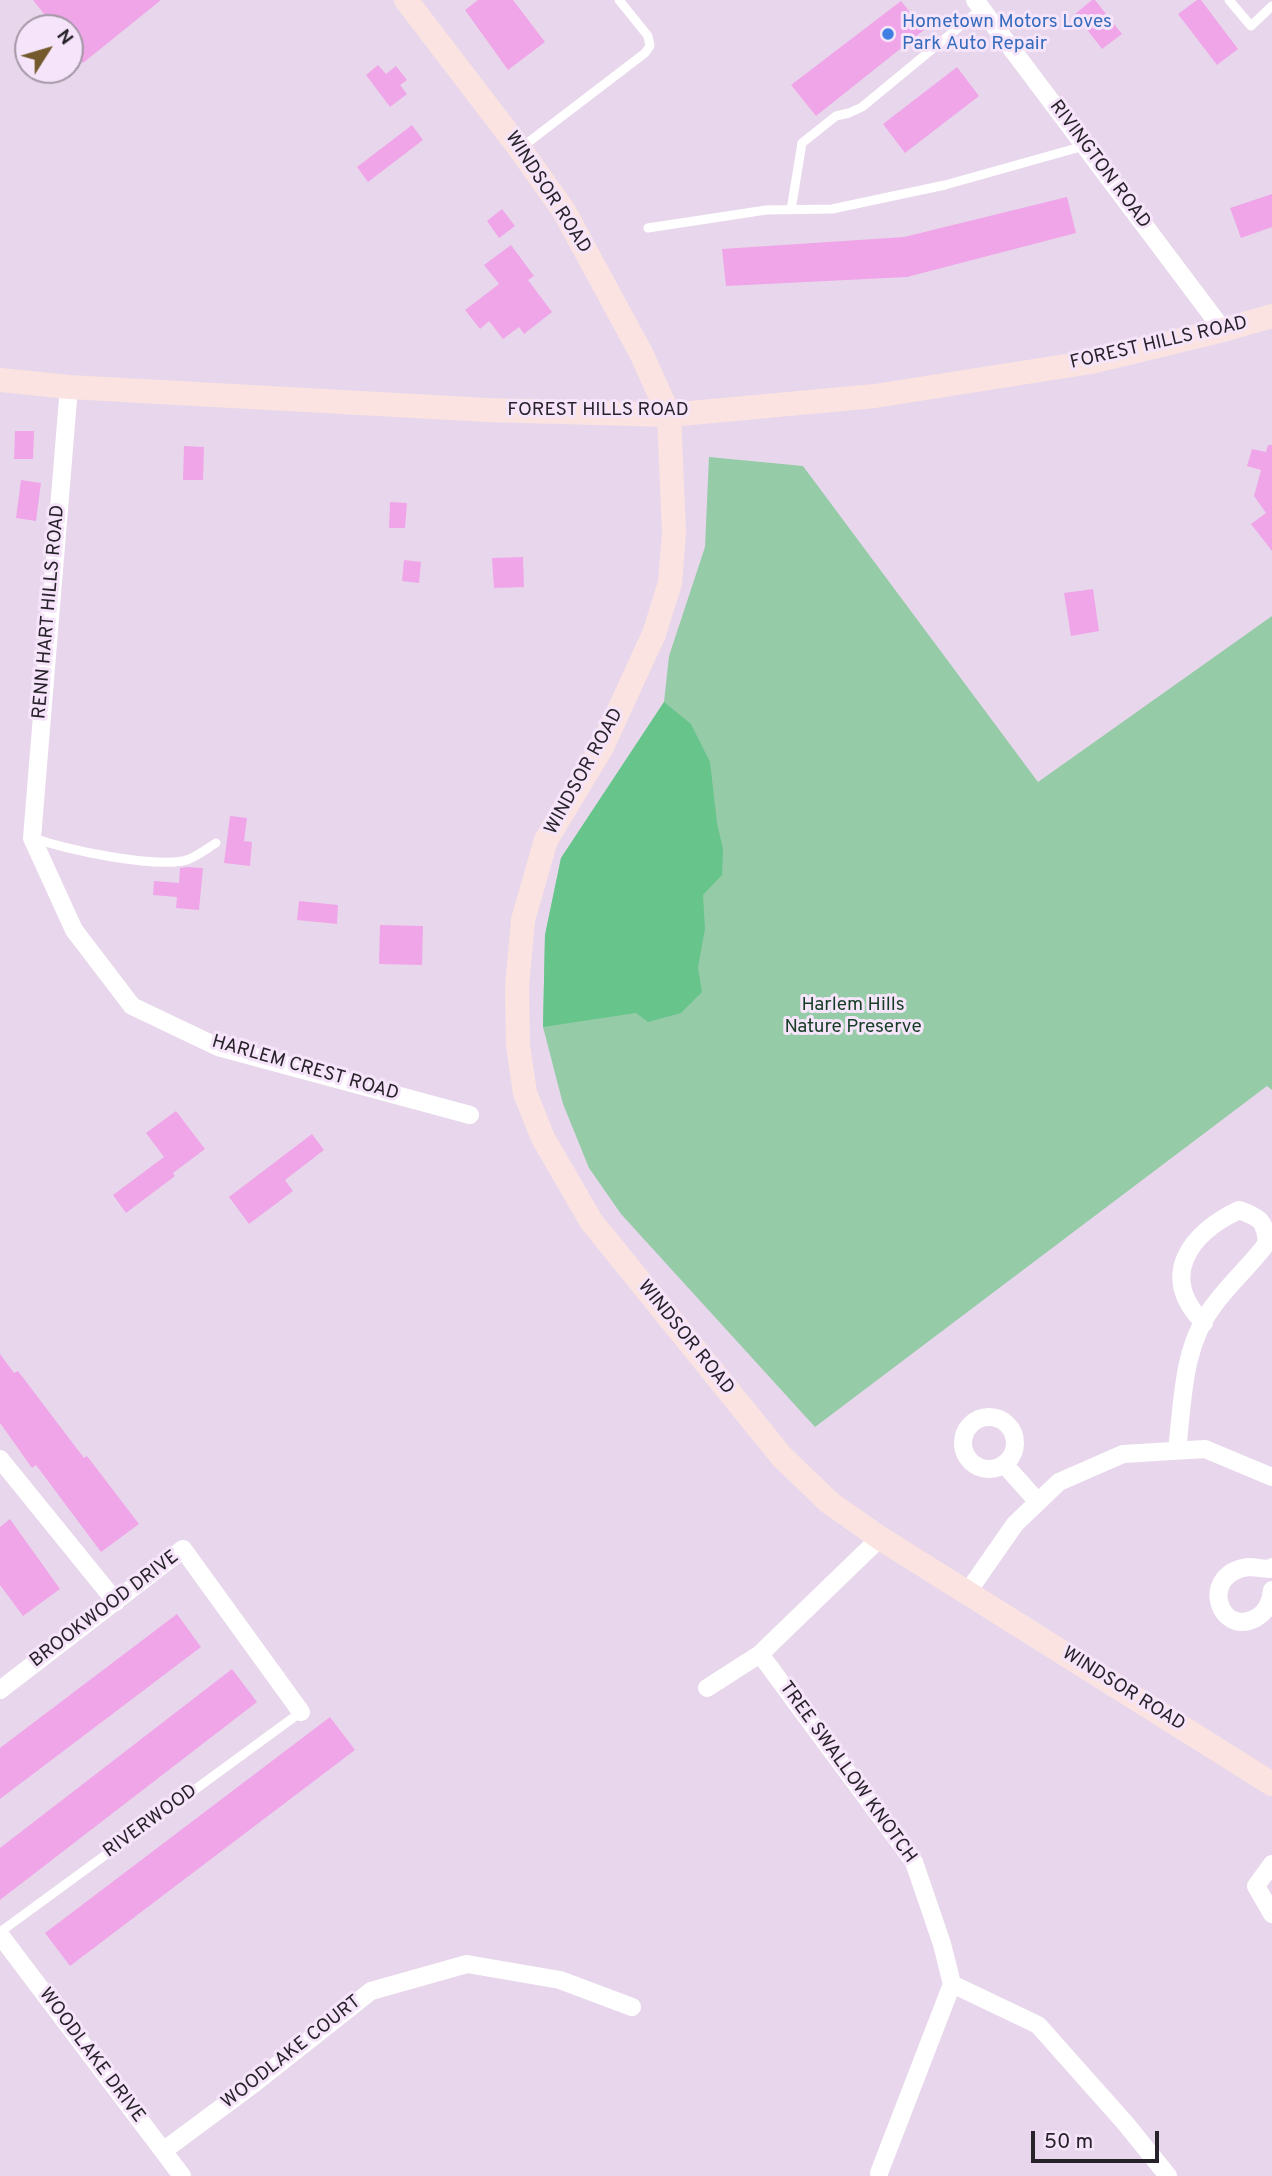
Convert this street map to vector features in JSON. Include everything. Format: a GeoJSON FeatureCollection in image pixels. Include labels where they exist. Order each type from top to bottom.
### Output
{"type":"FeatureCollection","features":[{"type":"Feature","properties":{"kind":"street","name":"WINDSOR ROAD"},"geometry":{"type":"LineString","coordinates":[[406,0],[564,211],[641,353],[669,415],[674,533],[670,583],[653,634],[602,747],[546,841],[523,920],[517,986],[518,1045],[526,1093],[543,1138],[591,1221],[782,1457],[830,1503],[880,1538],[1272,1784]]}},
{"type":"Feature","properties":{"kind":"street","name":"RIVINGTON ROAD"},"geometry":{"type":"LineString","coordinates":[[978,4],[1223,331]]}},
{"type":"Feature","properties":{"kind":"street","name":"FOREST HILLS ROAD"},"geometry":{"type":"LineString","coordinates":[[0,380],[69,387],[487,411],[669,415],[887,394],[1091,362],[1223,331],[1272,316]]}},
{"type":"Feature","properties":{"kind":"street","name":"RENN HART HILLS ROAD"},"geometry":{"type":"LineString","coordinates":[[32,838],[69,387]]}},
{"type":"Feature","properties":{"kind":"street","name":"HARLEM CREST ROAD"},"geometry":{"type":"LineString","coordinates":[[32,838],[74,930],[132,1006],[218,1047],[470,1115]]}},
{"type":"Feature","properties":{"kind":"street"},"geometry":{"type":"LineString","coordinates":[[1177,1450],[1189,1350],[1213,1306],[1268,1243],[1265,1226],[1255,1216],[1239,1210],[1218,1220],[1191,1245],[1181,1267],[1181,1287],[1187,1302],[1204,1322]]}},
{"type":"Feature","properties":{"kind":"street"},"geometry":{"type":"LineString","coordinates":[[967,1592],[1015,1524],[1059,1482],[1123,1454],[1205,1449],[1272,1477]]}},
{"type":"Feature","properties":{"kind":"street"},"geometry":{"type":"LineString","coordinates":[[0,1459],[116,1602]]}},
{"type":"Feature","properties":{"kind":"street"},"geometry":{"type":"LineString","coordinates":[[1004,1464],[1038,1502]]}},
{"type":"Feature","properties":{"kind":"street"},"geometry":{"type":"LineString","coordinates":[[707,1688],[760,1654],[880,1538]]}},
{"type":"Feature","properties":{"kind":"street","name":"BROOKWOOD DRIVE"},"geometry":{"type":"LineString","coordinates":[[0,1690],[183,1549],[301,1712]]}},
{"type":"Feature","properties":{"kind":"street"},"geometry":{"type":"LineString","coordinates":[[1271,1573],[1247,1567],[1233,1573],[1221,1583],[1217,1595],[1220,1607],[1236,1621],[1247,1623],[1261,1615],[1268,1606],[1272,1590]]}},
{"type":"Feature","properties":{"kind":"street","name":"TREE SWALLOW KNOTCH"},"geometry":{"type":"LineString","coordinates":[[760,1654],[914,1862],[953,1984]]}},
{"type":"Feature","properties":{"kind":"street"},"geometry":{"type":"LineString","coordinates":[[1272,1864],[1256,1886],[1272,1914]]}},
{"type":"Feature","properties":{"kind":"street","name":"WOODLAKE DRIVE"},"geometry":{"type":"LineString","coordinates":[[0,1933],[182,2176]]}},
{"type":"Feature","properties":{"kind":"street","name":"WOODLAKE COURT"},"geometry":{"type":"LineString","coordinates":[[163,2151],[371,1991],[467,1964],[560,1980],[632,2007]]}},
{"type":"Feature","properties":{"kind":"street"},"geometry":{"type":"LineString","coordinates":[[879,2173],[953,1984],[1038,2025],[1168,2176]]}},
{"type":"Feature","properties":{"kind":"lane"},"geometry":{"type":"LineString","coordinates":[[520,149],[645,54],[650,47],[648,36],[619,0]]}},
{"type":"Feature","properties":{"kind":"lane"},"geometry":{"type":"LineString","coordinates":[[1229,0],[1251,26],[1272,6]]}},
{"type":"Feature","properties":{"kind":"lane"},"geometry":{"type":"LineString","coordinates":[[791,210],[802,143],[836,116],[862,107],[978,4]]}},
{"type":"Feature","properties":{"kind":"lane"},"geometry":{"type":"LineString","coordinates":[[648,228],[766,210],[832,209],[945,185],[1084,146]]}},
{"type":"Feature","properties":{"kind":"lane"},"geometry":{"type":"LineString","coordinates":[[32,838],[61,847],[156,862],[185,861],[216,843]]}},
{"type":"Feature","properties":{"kind":"lane","name":"RIVERWOOD"},"geometry":{"type":"LineString","coordinates":[[0,1933],[301,1712]]}},
{"type":"Feature","properties":{"kind":"green space","name":"Harlem Hills Nature Preserve"},"geometry":{"type":"Polygon","coordinates":[[[709,457],[803,466],[1038,782],[1272,616],[1272,1090],[1267,1086],[815,1427],[621,1214],[589,1168],[563,1104],[543,1027],[545,935],[561,858],[664,702],[669,656],[705,547],[709,457]]]}},
{"type":"Feature","properties":{"kind":"green space"},"geometry":{"type":"Polygon","coordinates":[[[664,702],[691,724],[710,762],[723,849],[722,875],[703,895],[705,929],[698,967],[702,992],[681,1013],[648,1022],[636,1013],[543,1027],[545,935],[561,858],[664,702]]]}},
{"type":"Feature","properties":{"kind":"building"},"geometry":{"type":"Polygon","coordinates":[[[33,0],[161,0],[84,62],[84,14],[44,14],[33,0]]]}},
{"type":"Feature","properties":{"kind":"building"},"geometry":{"type":"Polygon","coordinates":[[[478,0],[513,0],[545,42],[508,70],[465,10],[478,0]]]}},
{"type":"Feature","properties":{"kind":"building"},"geometry":{"type":"Polygon","coordinates":[[[1095,0],[1122,34],[1102,49],[1075,14],[1095,0]]]}},
{"type":"Feature","properties":{"kind":"building"},"geometry":{"type":"Polygon","coordinates":[[[1201,0],[1238,49],[1217,65],[1178,14],[1201,0]]]}},
{"type":"Feature","properties":{"kind":"building"},"geometry":{"type":"Polygon","coordinates":[[[901,1],[924,30],[816,116],[791,85],[901,1]]]}},
{"type":"Feature","properties":{"kind":"building"},"geometry":{"type":"Polygon","coordinates":[[[378,65],[386,74],[396,66],[407,80],[400,85],[407,94],[390,107],[366,75],[378,65]]]}},
{"type":"Feature","properties":{"kind":"building"},"geometry":{"type":"Polygon","coordinates":[[[957,67],[979,96],[905,153],[883,124],[957,67]]]}},
{"type":"Feature","properties":{"kind":"building"},"geometry":{"type":"Polygon","coordinates":[[[412,125],[423,140],[368,182],[357,167],[412,125]]]}},
{"type":"Feature","properties":{"kind":"building"},"geometry":{"type":"Polygon","coordinates":[[[1272,194],[1272,227],[1241,238],[1230,208],[1272,194]]]}},
{"type":"Feature","properties":{"kind":"building"},"geometry":{"type":"Polygon","coordinates":[[[1067,197],[1076,233],[907,277],[726,286],[722,249],[904,237],[1067,197]]]}},
{"type":"Feature","properties":{"kind":"building"},"geometry":{"type":"Polygon","coordinates":[[[502,209],[515,226],[499,238],[487,221],[502,209]]]}},
{"type":"Feature","properties":{"kind":"building"},"geometry":{"type":"Polygon","coordinates":[[[511,245],[534,276],[528,280],[552,312],[524,334],[519,327],[503,339],[489,321],[480,329],[465,310],[499,284],[484,265],[511,245]]]}},
{"type":"Feature","properties":{"kind":"building"},"geometry":{"type":"Polygon","coordinates":[[[15,431],[34,431],[33,459],[14,459],[15,431]]]}},
{"type":"Feature","properties":{"kind":"building"},"geometry":{"type":"Polygon","coordinates":[[[1268,445],[1272,445],[1272,551],[1251,524],[1266,513],[1254,496],[1261,470],[1247,466],[1252,449],[1266,452],[1268,445]]]}},
{"type":"Feature","properties":{"kind":"building"},"geometry":{"type":"Polygon","coordinates":[[[184,446],[204,447],[203,480],[183,480],[184,446]]]}},
{"type":"Feature","properties":{"kind":"building"},"geometry":{"type":"Polygon","coordinates":[[[21,480],[41,483],[36,521],[16,518],[21,480]]]}},
{"type":"Feature","properties":{"kind":"building"},"geometry":{"type":"Polygon","coordinates":[[[390,502],[407,503],[405,528],[389,528],[390,502]]]}},
{"type":"Feature","properties":{"kind":"building"},"geometry":{"type":"Polygon","coordinates":[[[523,557],[524,587],[494,588],[492,558],[523,557]]]}},
{"type":"Feature","properties":{"kind":"building"},"geometry":{"type":"Polygon","coordinates":[[[404,560],[421,562],[419,583],[402,581],[404,560]]]}},
{"type":"Feature","properties":{"kind":"building"},"geometry":{"type":"Polygon","coordinates":[[[1093,589],[1099,631],[1071,636],[1064,593],[1093,589]]]}},
{"type":"Feature","properties":{"kind":"building"},"geometry":{"type":"Polygon","coordinates":[[[230,816],[247,818],[244,841],[252,842],[250,866],[224,863],[230,816]]]}},
{"type":"Feature","properties":{"kind":"building"},"geometry":{"type":"Polygon","coordinates":[[[180,868],[203,868],[199,910],[176,908],[177,897],[153,895],[154,881],[179,883],[180,868]]]}},
{"type":"Feature","properties":{"kind":"building"},"geometry":{"type":"Polygon","coordinates":[[[299,901],[338,905],[337,924],[297,920],[299,901]]]}},
{"type":"Feature","properties":{"kind":"building"},"geometry":{"type":"Polygon","coordinates":[[[380,925],[423,926],[422,965],[379,964],[380,925]]]}},
{"type":"Feature","properties":{"kind":"building"},"geometry":{"type":"Polygon","coordinates":[[[176,1111],[205,1149],[126,1213],[113,1195],[164,1157],[146,1133],[176,1111]]]}},
{"type":"Feature","properties":{"kind":"building"},"geometry":{"type":"Polygon","coordinates":[[[312,1134],[324,1150],[285,1180],[293,1191],[249,1224],[229,1197],[312,1134]]]}},
{"type":"Feature","properties":{"kind":"building"},"geometry":{"type":"Polygon","coordinates":[[[0,1354],[14,1373],[18,1371],[84,1458],[87,1456],[139,1524],[101,1552],[36,1465],[32,1468],[0,1423],[0,1354]]]}},
{"type":"Feature","properties":{"kind":"building"},"geometry":{"type":"Polygon","coordinates":[[[10,1519],[60,1589],[23,1616],[0,1585],[0,1527],[10,1519]]]}},
{"type":"Feature","properties":{"kind":"building"},"geometry":{"type":"Polygon","coordinates":[[[177,1614],[201,1647],[0,1799],[0,1748],[177,1614]]]}},
{"type":"Feature","properties":{"kind":"building"},"geometry":{"type":"Polygon","coordinates":[[[232,1669],[257,1702],[0,1900],[0,1848],[232,1669]]]}},
{"type":"Feature","properties":{"kind":"building"},"geometry":{"type":"Polygon","coordinates":[[[330,1717],[355,1750],[70,1966],[45,1933],[330,1717]]]}},
{"type":"Feature","properties":{"kind":"place","name":"Hometown Motors Loves Park Auto Repair"},"geometry":{"type":"Point","coordinates":[888,34]}}]}
